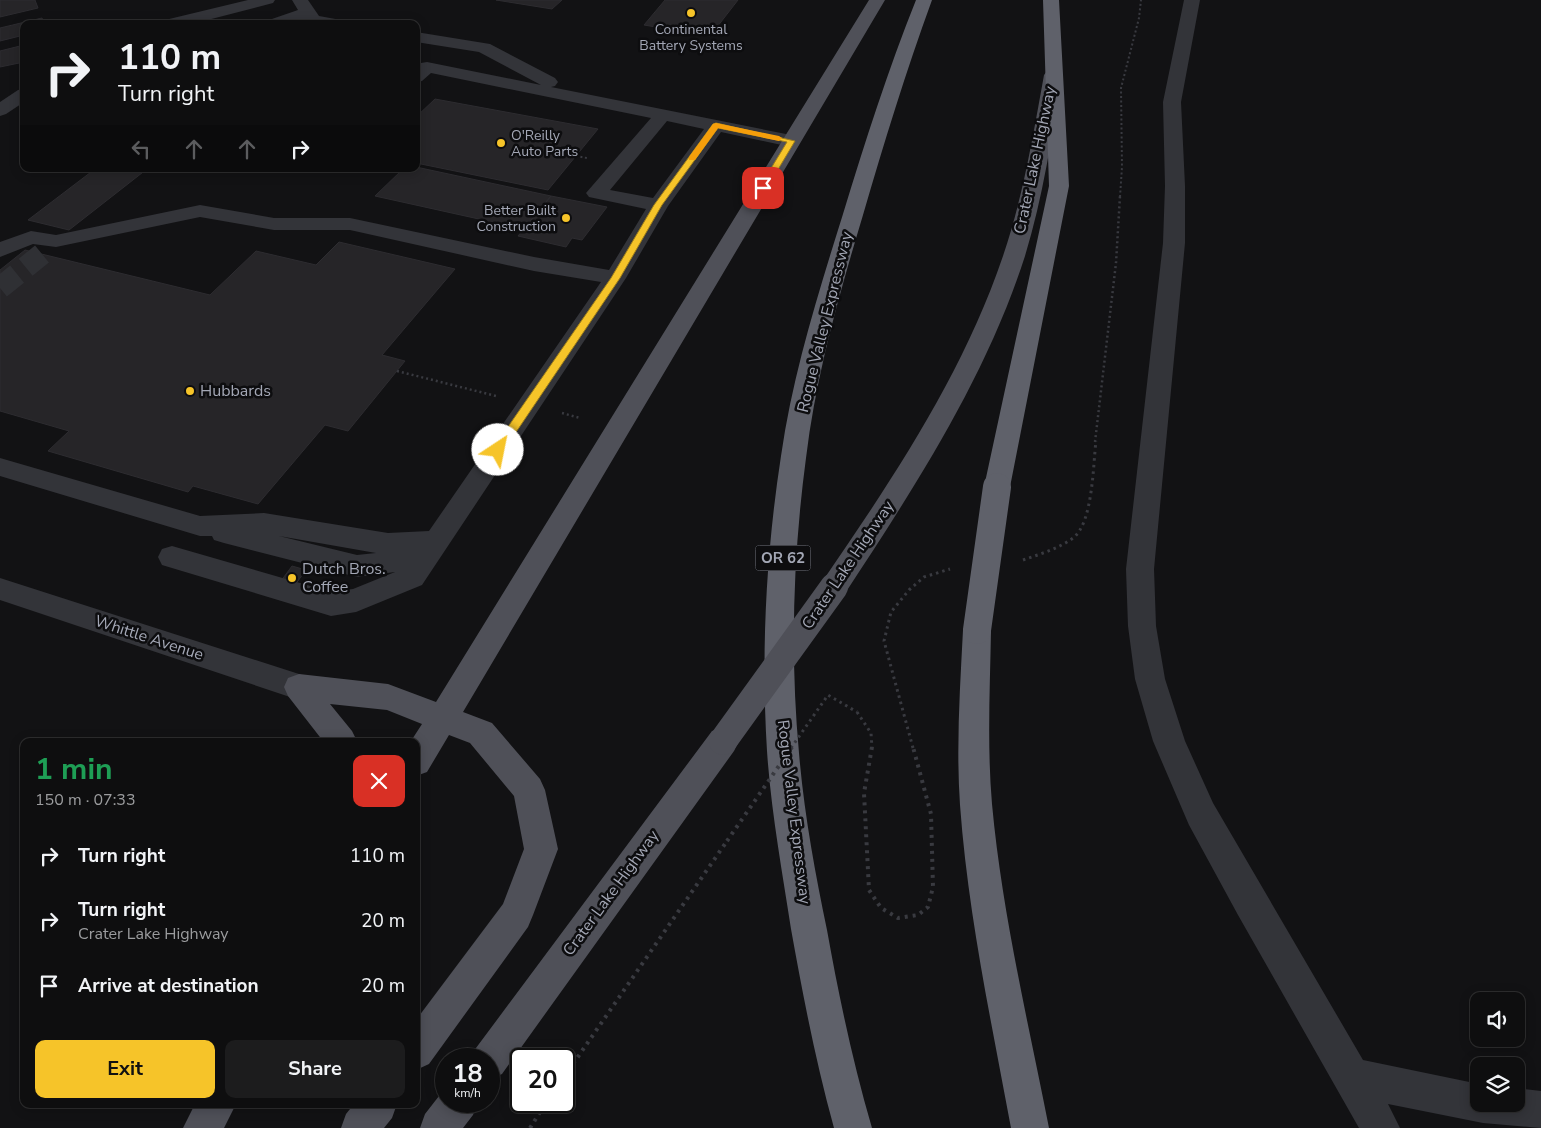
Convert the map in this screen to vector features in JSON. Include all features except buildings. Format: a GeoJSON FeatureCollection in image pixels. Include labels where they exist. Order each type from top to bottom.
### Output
{"type":"FeatureCollection","features":[{"type":"Feature","properties":{"kind":"highway","name":"Rogue Valley Expressway"},"geometry":{"type":"LineString","coordinates":[[853,1128],[841,1086],[818,980],[796,855],[785,772],[779,661],[783,559],[794,454],[812,362],[832,282],[864,179],[924,0]]}},
{"type":"Feature","properties":{"kind":"highway","name":"Crater Lake Highway"},"geometry":{"type":"LineString","coordinates":[[1051,0],[1053,75]]}},
{"type":"Feature","properties":{"kind":"highway"},"geometry":{"type":"LineString","coordinates":[[1030,1128],[987,906],[978,822],[974,713],[977,630],[997,488],[1059,186],[1053,75]]}},
{"type":"Feature","properties":{"kind":"main road"},"geometry":{"type":"LineString","coordinates":[[420,755],[876,0]]}},
{"type":"Feature","properties":{"kind":"main road","name":"Crater Lake Highway"},"geometry":{"type":"LineString","coordinates":[[498,1048],[834,588],[914,467],[971,362],[1014,255],[1034,179],[1053,75]]}},
{"type":"Feature","properties":{"kind":"main road"},"geometry":{"type":"LineString","coordinates":[[299,687],[388,697],[481,732],[529,790],[541,849],[516,914],[420,1046]]}},
{"type":"Feature","properties":{"kind":"main road"},"geometry":{"type":"LineString","coordinates":[[299,687],[339,738]]}},
{"type":"Feature","properties":{"kind":"main road"},"geometry":{"type":"LineString","coordinates":[[202,1128],[214,1108]]}},
{"type":"Feature","properties":{"kind":"main road"},"geometry":{"type":"LineString","coordinates":[[360,1128],[375,1108]]}},
{"type":"Feature","properties":{"kind":"main road"},"geometry":{"type":"LineString","coordinates":[[439,1128],[450,1113]]}},
{"type":"Feature","properties":{"kind":"street"},"geometry":{"type":"LineString","coordinates":[[186,20],[267,0]]}},
{"type":"Feature","properties":{"kind":"street"},"geometry":{"type":"LineString","coordinates":[[1192,0],[1172,102],[1175,186],[1174,244],[1140,569],[1142,626],[1150,679],[1169,741],[1201,814],[1250,903],[1381,1128]]}},
{"type":"Feature","properties":{"kind":"street"},"geometry":{"type":"LineString","coordinates":[[281,20],[304,6],[313,20]]}},
{"type":"Feature","properties":{"kind":"street"},"geometry":{"type":"LineString","coordinates":[[420,38],[484,48],[577,97]]}},
{"type":"Feature","properties":{"kind":"street"},"geometry":{"type":"LineString","coordinates":[[420,73],[427,67],[791,141]]}},
{"type":"Feature","properties":{"kind":"street"},"geometry":{"type":"LineString","coordinates":[[0,110],[20,97]]}},
{"type":"Feature","properties":{"kind":"street"},"geometry":{"type":"LineString","coordinates":[[658,205],[596,193],[663,115]]}},
{"type":"Feature","properties":{"kind":"street"},"geometry":{"type":"LineString","coordinates":[[172,557],[331,604],[356,600],[412,576],[615,278],[658,205],[716,126]]}},
{"type":"Feature","properties":{"kind":"street"},"geometry":{"type":"LineString","coordinates":[[2,249],[31,237],[49,248],[200,211],[274,224],[350,224],[534,264],[615,278]]}},
{"type":"Feature","properties":{"kind":"street"},"geometry":{"type":"LineString","coordinates":[[0,468],[200,526],[357,566],[402,560],[436,541]]}},
{"type":"Feature","properties":{"kind":"street","name":"Whittle Avenue"},"geometry":{"type":"LineString","coordinates":[[0,588],[299,687]]}},
{"type":"Feature","properties":{"kind":"street"},"geometry":{"type":"LineString","coordinates":[[1352,1077],[1470,1101]]}},
{"type":"Feature","properties":{"kind":"street"},"geometry":{"type":"LineString","coordinates":[[1525,1108],[1541,1110]]}},
{"type":"Feature","properties":{"kind":"path"},"geometry":{"type":"LineString","coordinates":[[1121,88],[1139,18],[1141,0]]}},
{"type":"Feature","properties":{"kind":"path"},"geometry":{"type":"LineString","coordinates":[[397,371],[529,405]]}},
{"type":"Feature","properties":{"kind":"path"},"geometry":{"type":"LineString","coordinates":[[575,1061],[828,695],[857,712]]}},
{"type":"Feature","properties":{"kind":"path"},"geometry":{"type":"LineString","coordinates":[[530,1128],[539,1113]]}},
{"type":"Feature","properties":{"kind":"tunnel"},"geometry":{"type":"LineString","coordinates":[[0,288],[42,254]]}},
{"type":"Feature","properties":{"kind":"slow traffic"},"geometry":{"type":"LineString","coordinates":[[692,159],[716,126],[779,138]]}},
{"type":"Feature","properties":{"kind":"place","name":"Continental Battery Systems"},"geometry":{"type":"Point","coordinates":[691,13]}},
{"type":"Feature","properties":{"kind":"place","name":"O'Reilly Auto Parts"},"geometry":{"type":"Point","coordinates":[501,143]}},
{"type":"Feature","properties":{"kind":"place","name":"Better Built Construction"},"geometry":{"type":"Point","coordinates":[566,218]}},
{"type":"Feature","properties":{"kind":"place","name":"Hubbards"},"geometry":{"type":"Point","coordinates":[190,391]}},
{"type":"Feature","properties":{"kind":"place","name":"Dutch Bros. Coffee"},"geometry":{"type":"Point","coordinates":[292,578]}},
{"type":"Feature","properties":{"kind":"route"},"geometry":{"type":"LineString","coordinates":[[498,450],[615,278],[658,205],[716,126],[791,141],[763,188]]}}]}
